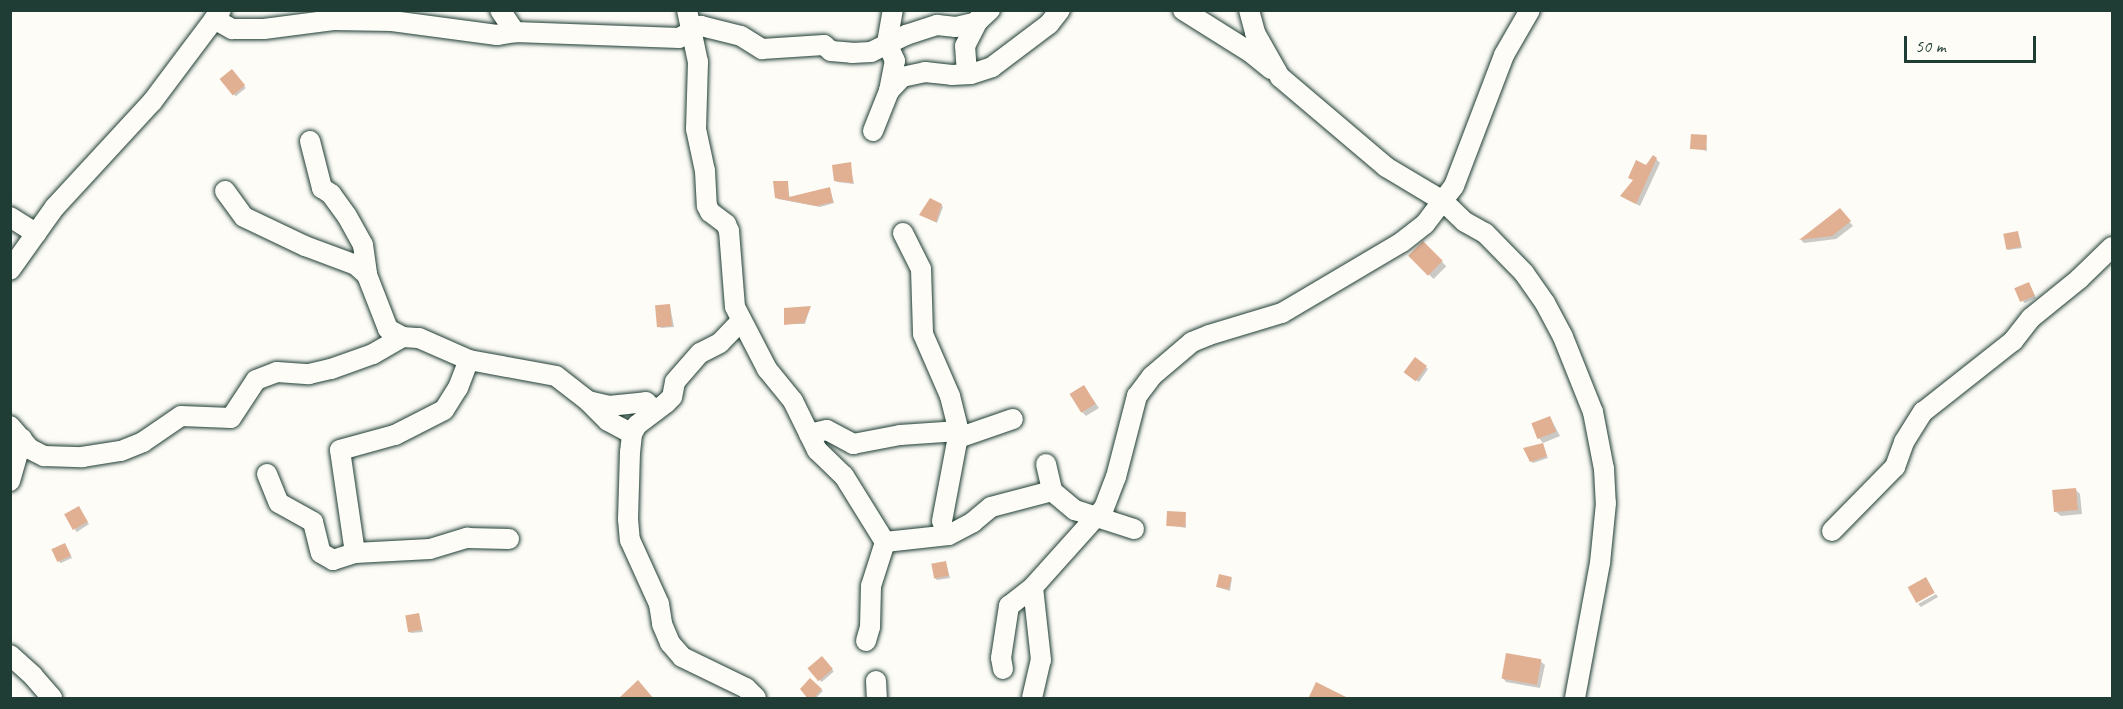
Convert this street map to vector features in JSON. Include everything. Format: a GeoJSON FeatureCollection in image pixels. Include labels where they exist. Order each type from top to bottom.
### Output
{"type":"FeatureCollection","features":[{"type":"Feature","properties":{"kind":"street"},"geometry":{"type":"LineString","coordinates":[[500,10],[515,32]]}},
{"type":"Feature","properties":{"kind":"street"},"geometry":{"type":"LineString","coordinates":[[687,10],[698,62],[696,129],[705,171],[707,206],[710,213],[726,224],[729,231],[735,308],[767,369],[793,401],[817,450],[844,476],[885,542],[871,586],[870,627],[867,641]]}},
{"type":"Feature","properties":{"kind":"street"},"geometry":{"type":"LineString","coordinates":[[873,132],[889,91],[895,61],[887,43],[893,10]]}},
{"type":"Feature","properties":{"kind":"street"},"geometry":{"type":"LineString","coordinates":[[889,91],[902,77],[925,72],[967,74],[992,68],[1049,24],[1060,10]]}},
{"type":"Feature","properties":{"kind":"street"},"geometry":{"type":"LineString","coordinates":[[1249,10],[1256,33],[1280,77]]}},
{"type":"Feature","properties":{"kind":"street"},"geometry":{"type":"LineString","coordinates":[[1003,669],[1001,658],[1006,624],[1017,619],[1034,595],[1043,574],[1053,567],[1104,508],[1116,477],[1137,396],[1164,365],[1192,342],[1282,313],[1354,272],[1414,233],[1454,186],[1504,55],[1530,10]]}},
{"type":"Feature","properties":{"kind":"street"},"geometry":{"type":"LineString","coordinates":[[1185,11],[1250,52],[1386,167],[1443,201],[1465,222],[1485,233],[1524,273],[1545,303],[1563,337],[1593,412],[1604,469],[1604,533],[1575,699]]}},
{"type":"Feature","properties":{"kind":"street"},"geometry":{"type":"LineString","coordinates":[[10,270],[74,184],[152,102],[218,15],[232,29],[264,29],[333,20],[380,21],[497,35],[515,32],[679,38],[701,26],[741,36],[762,49],[824,45],[831,51],[871,52],[887,43],[937,25],[956,27],[983,14]]}},
{"type":"Feature","properties":{"kind":"street"},"geometry":{"type":"LineString","coordinates":[[967,74],[965,46],[983,14]]}},
{"type":"Feature","properties":{"kind":"street"},"geometry":{"type":"LineString","coordinates":[[309,141],[322,188],[331,194],[347,216],[363,245],[367,275],[388,329],[403,337],[419,338],[469,360],[550,377],[556,376],[588,401],[608,421],[632,435]]}},
{"type":"Feature","properties":{"kind":"street"},"geometry":{"type":"LineString","coordinates":[[225,191],[244,217],[305,246],[356,266],[367,275]]}},
{"type":"Feature","properties":{"kind":"street"},"geometry":{"type":"LineString","coordinates":[[10,217],[36,233]]}},
{"type":"Feature","properties":{"kind":"street"},"geometry":{"type":"LineString","coordinates":[[903,233],[921,269],[923,334],[950,396],[959,434],[942,521]]}},
{"type":"Feature","properties":{"kind":"street"},"geometry":{"type":"LineString","coordinates":[[1832,531],[1895,467],[1904,442],[1923,412],[2013,341],[2031,318],[2079,279],[2112,247]]}},
{"type":"Feature","properties":{"kind":"street"},"geometry":{"type":"LineString","coordinates":[[741,321],[720,344],[700,353],[675,382],[672,397],[637,425],[632,435],[628,519],[630,540],[660,604],[662,624],[670,643],[682,657],[747,688],[756,699]]}},
{"type":"Feature","properties":{"kind":"street"},"geometry":{"type":"LineString","coordinates":[[16,433],[30,449],[44,456],[82,457],[121,452],[143,442],[181,416],[231,418],[256,380],[277,372],[309,374],[331,369],[373,354],[403,337]]}},
{"type":"Feature","properties":{"kind":"street"},"geometry":{"type":"LineString","coordinates":[[355,553],[340,450],[395,435],[444,410],[458,388],[469,360]]}},
{"type":"Feature","properties":{"kind":"street"},"geometry":{"type":"LineString","coordinates":[[588,401],[609,406],[646,402],[656,411]]}},
{"type":"Feature","properties":{"kind":"street"},"geometry":{"type":"LineString","coordinates":[[809,434],[827,429],[853,444],[900,435],[959,434],[1013,419]]}},
{"type":"Feature","properties":{"kind":"street"},"geometry":{"type":"LineString","coordinates":[[10,481],[16,433]]}},
{"type":"Feature","properties":{"kind":"street"},"geometry":{"type":"LineString","coordinates":[[1046,464],[1052,491],[1075,510],[1134,529]]}},
{"type":"Feature","properties":{"kind":"street"},"geometry":{"type":"LineString","coordinates":[[267,474],[279,503],[313,522],[321,552],[333,560],[355,553],[430,549],[467,538],[510,539]]}},
{"type":"Feature","properties":{"kind":"street"},"geometry":{"type":"LineString","coordinates":[[885,542],[950,535],[973,522],[991,507],[1052,491]]}},
{"type":"Feature","properties":{"kind":"street"},"geometry":{"type":"LineString","coordinates":[[1032,699],[1041,660],[1034,595]]}},
{"type":"Feature","properties":{"kind":"street"},"geometry":{"type":"LineString","coordinates":[[10,655],[33,676],[52,699]]}},
{"type":"Feature","properties":{"kind":"building"},"geometry":{"type":"Polygon","coordinates":[[[232,69],[245,85],[233,95],[220,79],[232,69]]]}},
{"type":"Feature","properties":{"kind":"building"},"geometry":{"type":"Polygon","coordinates":[[[1691,134],[1707,135],[1706,150],[1690,149],[1691,134]]]}},
{"type":"Feature","properties":{"kind":"building"},"geometry":{"type":"Polygon","coordinates":[[[1653,155],[1657,158],[1636,204],[1620,196],[1633,180],[1628,178],[1636,160],[1646,165],[1653,155]]]}},
{"type":"Feature","properties":{"kind":"building"},"geometry":{"type":"Polygon","coordinates":[[[851,162],[853,183],[834,181],[832,165],[851,162]]]}},
{"type":"Feature","properties":{"kind":"building"},"geometry":{"type":"Polygon","coordinates":[[[773,181],[788,181],[789,197],[830,187],[833,202],[817,206],[775,198],[773,181]]]}},
{"type":"Feature","properties":{"kind":"building"},"geometry":{"type":"Polygon","coordinates":[[[930,198],[942,204],[936,222],[919,215],[930,198]]]}},
{"type":"Feature","properties":{"kind":"building"},"geometry":{"type":"Polygon","coordinates":[[[1840,208],[1851,221],[1832,236],[1799,240],[1840,208]]]}},
{"type":"Feature","properties":{"kind":"building"},"geometry":{"type":"Polygon","coordinates":[[[2018,231],[2021,247],[2006,250],[2003,234],[2018,231]]]}},
{"type":"Feature","properties":{"kind":"building"},"geometry":{"type":"Polygon","coordinates":[[[1423,241],[1443,261],[1428,276],[1408,256],[1423,241]]]}},
{"type":"Feature","properties":{"kind":"building"},"geometry":{"type":"Polygon","coordinates":[[[2029,282],[2035,296],[2020,302],[2014,288],[2029,282]]]}},
{"type":"Feature","properties":{"kind":"building"},"geometry":{"type":"Polygon","coordinates":[[[670,304],[672,326],[657,327],[655,305],[670,304]]]}},
{"type":"Feature","properties":{"kind":"building"},"geometry":{"type":"Polygon","coordinates":[[[811,306],[804,323],[784,325],[784,308],[811,306]]]}},
{"type":"Feature","properties":{"kind":"building"},"geometry":{"type":"Polygon","coordinates":[[[1415,357],[1427,366],[1416,381],[1404,372],[1415,357]]]}},
{"type":"Feature","properties":{"kind":"building"},"geometry":{"type":"Polygon","coordinates":[[[1084,385],[1096,404],[1081,413],[1070,394],[1084,385]]]}},
{"type":"Feature","properties":{"kind":"building"},"geometry":{"type":"Polygon","coordinates":[[[1550,416],[1556,432],[1537,439],[1531,423],[1550,416]]]}},
{"type":"Feature","properties":{"kind":"building"},"geometry":{"type":"Polygon","coordinates":[[[1543,443],[1547,456],[1530,462],[1523,448],[1543,443]]]}},
{"type":"Feature","properties":{"kind":"building"},"geometry":{"type":"Polygon","coordinates":[[[2076,488],[2078,510],[2054,512],[2052,490],[2076,488]]]}},
{"type":"Feature","properties":{"kind":"building"},"geometry":{"type":"Polygon","coordinates":[[[79,506],[88,522],[73,530],[64,514],[79,506]]]}},
{"type":"Feature","properties":{"kind":"building"},"geometry":{"type":"Polygon","coordinates":[[[1167,511],[1186,512],[1185,527],[1166,526],[1167,511]]]}},
{"type":"Feature","properties":{"kind":"building"},"geometry":{"type":"Polygon","coordinates":[[[65,543],[71,556],[57,562],[51,549],[65,543]]]}},
{"type":"Feature","properties":{"kind":"building"},"geometry":{"type":"Polygon","coordinates":[[[946,561],[949,576],[934,579],[931,564],[946,561]]]}},
{"type":"Feature","properties":{"kind":"building"},"geometry":{"type":"Polygon","coordinates":[[[1219,574],[1232,577],[1229,590],[1216,587],[1219,574]]]}},
{"type":"Feature","properties":{"kind":"building"},"geometry":{"type":"Polygon","coordinates":[[[1926,577],[1935,593],[1916,603],[1908,587],[1926,577]]]}},
{"type":"Feature","properties":{"kind":"building"},"geometry":{"type":"Polygon","coordinates":[[[419,613],[422,630],[408,632],[405,615],[419,613]]]}},
{"type":"Feature","properties":{"kind":"building"},"geometry":{"type":"Polygon","coordinates":[[[1506,653],[1541,659],[1537,685],[1501,679],[1506,653]]]}},
{"type":"Feature","properties":{"kind":"building"},"geometry":{"type":"Polygon","coordinates":[[[822,656],[833,669],[818,681],[807,668],[822,656]]]}},
{"type":"Feature","properties":{"kind":"building"},"geometry":{"type":"Polygon","coordinates":[[[810,678],[822,689],[813,699],[808,699],[800,689],[810,678]]]}},
{"type":"Feature","properties":{"kind":"building"},"geometry":{"type":"Polygon","coordinates":[[[638,680],[654,699],[618,699],[638,680]]]}},
{"type":"Feature","properties":{"kind":"building"},"geometry":{"type":"Polygon","coordinates":[[[1316,682],[1350,699],[1308,699],[1316,682]]]}}]}
